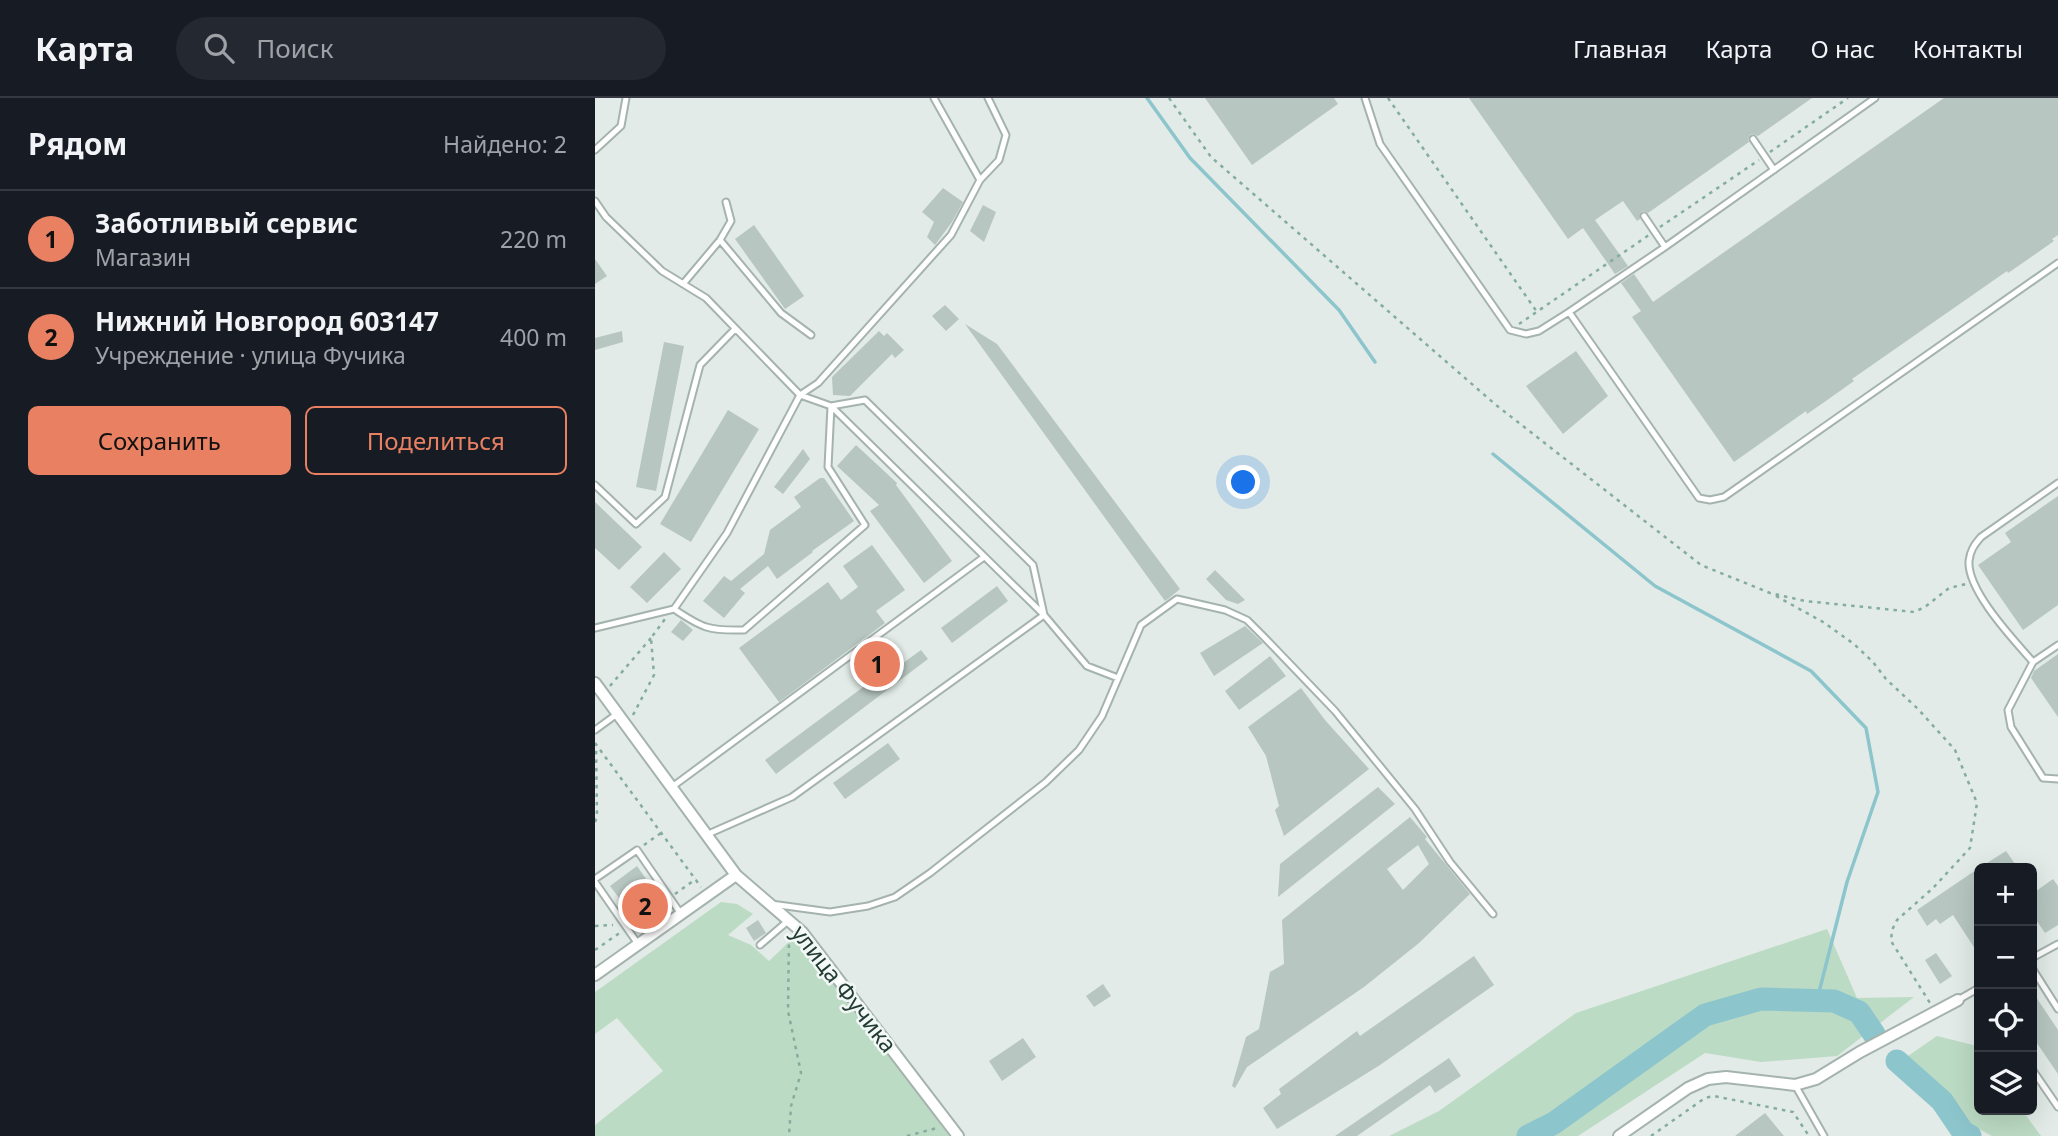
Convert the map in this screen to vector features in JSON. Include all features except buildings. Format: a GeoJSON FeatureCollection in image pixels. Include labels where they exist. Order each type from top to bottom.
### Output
{"type":"FeatureCollection","features":[{"type":"Feature","properties":{"kind":"street","name":"улица Фучика"},"geometry":{"type":"LineString","coordinates":[[595,683],[736,875],[801,932],[958,1136]]}},
{"type":"Feature","properties":{"kind":"street"},"geometry":{"type":"LineString","coordinates":[[595,975],[736,875]]}},
{"type":"Feature","properties":{"kind":"street"},"geometry":{"type":"LineString","coordinates":[[1619,1136],[1688,1088],[1708,1079],[1726,1077],[1795,1085],[1816,1079],[1860,1052],[1958,1000]]}},
{"type":"Feature","properties":{"kind":"lane"},"geometry":{"type":"LineString","coordinates":[[595,150],[621,126],[626,98]]}},
{"type":"Feature","properties":{"kind":"lane"},"geometry":{"type":"LineString","coordinates":[[934,98],[980,180]]}},
{"type":"Feature","properties":{"kind":"lane"},"geometry":{"type":"LineString","coordinates":[[595,628],[674,609],[727,533],[800,395],[818,383],[950,235],[980,180],[999,160],[1006,135],[988,98]]}},
{"type":"Feature","properties":{"kind":"lane"},"geometry":{"type":"LineString","coordinates":[[1364,98],[1380,144],[1510,330],[1526,334],[1539,331],[1569,312],[1875,98]]}},
{"type":"Feature","properties":{"kind":"lane"},"geometry":{"type":"LineString","coordinates":[[1753,139],[1774,170]]}},
{"type":"Feature","properties":{"kind":"lane"},"geometry":{"type":"LineString","coordinates":[[595,201],[606,217],[662,271],[706,298],[800,395],[831,405],[865,400],[1033,565],[1044,615]]}},
{"type":"Feature","properties":{"kind":"lane"},"geometry":{"type":"LineString","coordinates":[[683,284],[720,240],[731,221],[726,202]]}},
{"type":"Feature","properties":{"kind":"lane"},"geometry":{"type":"LineString","coordinates":[[1644,216],[1665,247]]}},
{"type":"Feature","properties":{"kind":"lane"},"geometry":{"type":"LineString","coordinates":[[720,240],[781,313],[811,335]]}},
{"type":"Feature","properties":{"kind":"lane"},"geometry":{"type":"LineString","coordinates":[[1569,312],[1699,498],[1710,500],[1724,496],[2058,263]]}},
{"type":"Feature","properties":{"kind":"lane"},"geometry":{"type":"LineString","coordinates":[[595,485],[636,524],[664,497],[700,365],[735,329]]}},
{"type":"Feature","properties":{"kind":"lane"},"geometry":{"type":"LineString","coordinates":[[831,405],[1044,615],[1087,666],[1118,678]]}},
{"type":"Feature","properties":{"kind":"lane"},"geometry":{"type":"LineString","coordinates":[[674,609],[701,627],[719,631],[744,630],[865,525],[828,467],[831,405]]}},
{"type":"Feature","properties":{"kind":"lane"},"geometry":{"type":"LineString","coordinates":[[2033,662],[2002,626],[1972,582],[1969,564],[1972,548],[1980,537],[2058,483]]}},
{"type":"Feature","properties":{"kind":"lane"},"geometry":{"type":"LineString","coordinates":[[672,787],[984,557]]}},
{"type":"Feature","properties":{"kind":"lane"},"geometry":{"type":"LineString","coordinates":[[768,903],[830,912],[868,906],[895,897],[930,873],[1054,774],[1079,750],[1102,716],[1141,625],[1177,598],[1225,610],[1247,620],[1335,711],[1415,809],[1450,862],[1493,914]]}},
{"type":"Feature","properties":{"kind":"lane"},"geometry":{"type":"LineString","coordinates":[[706,835],[792,797],[1044,615]]}},
{"type":"Feature","properties":{"kind":"lane"},"geometry":{"type":"LineString","coordinates":[[2058,645],[2033,662],[2008,710],[2011,727],[2043,778],[2058,779]]}},
{"type":"Feature","properties":{"kind":"lane"},"geometry":{"type":"LineString","coordinates":[[595,730],[617,714]]}},
{"type":"Feature","properties":{"kind":"lane"},"geometry":{"type":"LineString","coordinates":[[638,944],[595,881],[637,850],[681,914]]}},
{"type":"Feature","properties":{"kind":"lane"},"geometry":{"type":"LineString","coordinates":[[759,945],[789,920]]}},
{"type":"Feature","properties":{"kind":"lane"},"geometry":{"type":"LineString","coordinates":[[2037,955],[2058,944]]}},
{"type":"Feature","properties":{"kind":"lane"},"geometry":{"type":"LineString","coordinates":[[2037,976],[2058,1009]]}},
{"type":"Feature","properties":{"kind":"lane"},"geometry":{"type":"LineString","coordinates":[[1958,1000],[1974,992]]}},
{"type":"Feature","properties":{"kind":"lane"},"geometry":{"type":"LineString","coordinates":[[2037,1076],[2058,1107]]}},
{"type":"Feature","properties":{"kind":"lane"},"geometry":{"type":"LineString","coordinates":[[1795,1085],[1824,1136]]}},
{"type":"Feature","properties":{"kind":"path"},"geometry":{"type":"LineString","coordinates":[[1169,98],[1211,157],[1496,405],[1701,565],[1770,593],[1823,622],[1854,644],[1955,750],[1977,803],[1970,848],[1933,888],[1897,920],[1891,941],[1935,1012]]}},
{"type":"Feature","properties":{"kind":"path"},"geometry":{"type":"LineString","coordinates":[[1388,98],[1537,312]]}},
{"type":"Feature","properties":{"kind":"path"},"geometry":{"type":"LineString","coordinates":[[1510,330],[1848,98]]}},
{"type":"Feature","properties":{"kind":"path"},"geometry":{"type":"LineString","coordinates":[[1770,593],[1805,601],[1915,612],[1949,588],[1972,582]]}},
{"type":"Feature","properties":{"kind":"path"},"geometry":{"type":"LineString","coordinates":[[604,694],[674,609]]}},
{"type":"Feature","properties":{"kind":"path"},"geometry":{"type":"LineString","coordinates":[[626,727],[654,675],[651,638]]}},
{"type":"Feature","properties":{"kind":"path"},"geometry":{"type":"LineString","coordinates":[[595,822],[596,744]]}},
{"type":"Feature","properties":{"kind":"path"},"geometry":{"type":"LineString","coordinates":[[596,744],[707,895]]}},
{"type":"Feature","properties":{"kind":"path"},"geometry":{"type":"LineString","coordinates":[[637,850],[661,833]]}},
{"type":"Feature","properties":{"kind":"path"},"geometry":{"type":"LineString","coordinates":[[595,950],[695,880]]}},
{"type":"Feature","properties":{"kind":"path"},"geometry":{"type":"LineString","coordinates":[[789,920],[788,1011],[801,1073],[791,1106],[789,1136]]}},
{"type":"Feature","properties":{"kind":"path"},"geometry":{"type":"LineString","coordinates":[[595,926],[626,926]]}},
{"type":"Feature","properties":{"kind":"path"},"geometry":{"type":"LineString","coordinates":[[1651,1136],[1705,1098],[1714,1096],[1793,1112],[1809,1136]]}},
{"type":"Feature","properties":{"kind":"path"},"geometry":{"type":"LineString","coordinates":[[907,1136],[950,1125]]}},
{"type":"Feature","properties":{"kind":"green space"},"geometry":{"type":"Polygon","coordinates":[[[721,902],[737,904],[753,914],[728,935],[751,945],[769,961],[792,939],[840,984],[949,1136],[595,1136],[595,1125],[663,1071],[617,1018],[595,1034],[595,992],[721,902]]]}},
{"type":"Feature","properties":{"kind":"green space"},"geometry":{"type":"Polygon","coordinates":[[[1827,929],[1857,998],[1914,997],[1837,1056],[1761,1062],[1705,1053],[1578,1136],[1389,1136],[1439,1111],[1576,1013],[1827,929]]]}},
{"type":"Feature","properties":{"kind":"green space"},"geometry":{"type":"Polygon","coordinates":[[[1937,1036],[1974,1045],[1974,1115],[2026,1115],[2041,1136],[1992,1136],[1969,1124],[1905,1058],[1937,1036]]]}},
{"type":"Feature","properties":{"kind":"waterway"},"geometry":{"type":"LineString","coordinates":[[1147,98],[1190,158],[1339,310],[1375,362]]}},
{"type":"Feature","properties":{"kind":"waterway"},"geometry":{"type":"LineString","coordinates":[[1493,454],[1655,586],[1811,671],[1866,728],[1878,792],[1847,882],[1817,1000]]}},
{"type":"Feature","properties":{"kind":"waterway"},"geometry":{"type":"LineString","coordinates":[[1528,1136],[1554,1123],[1705,1015],[1761,999],[1834,1001],[1859,1012],[1874,1034]]}},
{"type":"Feature","properties":{"kind":"waterway"},"geometry":{"type":"LineString","coordinates":[[1897,1061],[1942,1101],[1963,1132],[1970,1136]]}},
{"type":"Feature","properties":{"kind":"place","name":"Заботливый сервис"},"geometry":{"type":"Point","coordinates":[877,664]}},
{"type":"Feature","properties":{"kind":"place","name":"Нижний Новгород 603147"},"geometry":{"type":"Point","coordinates":[645,906]}}]}
